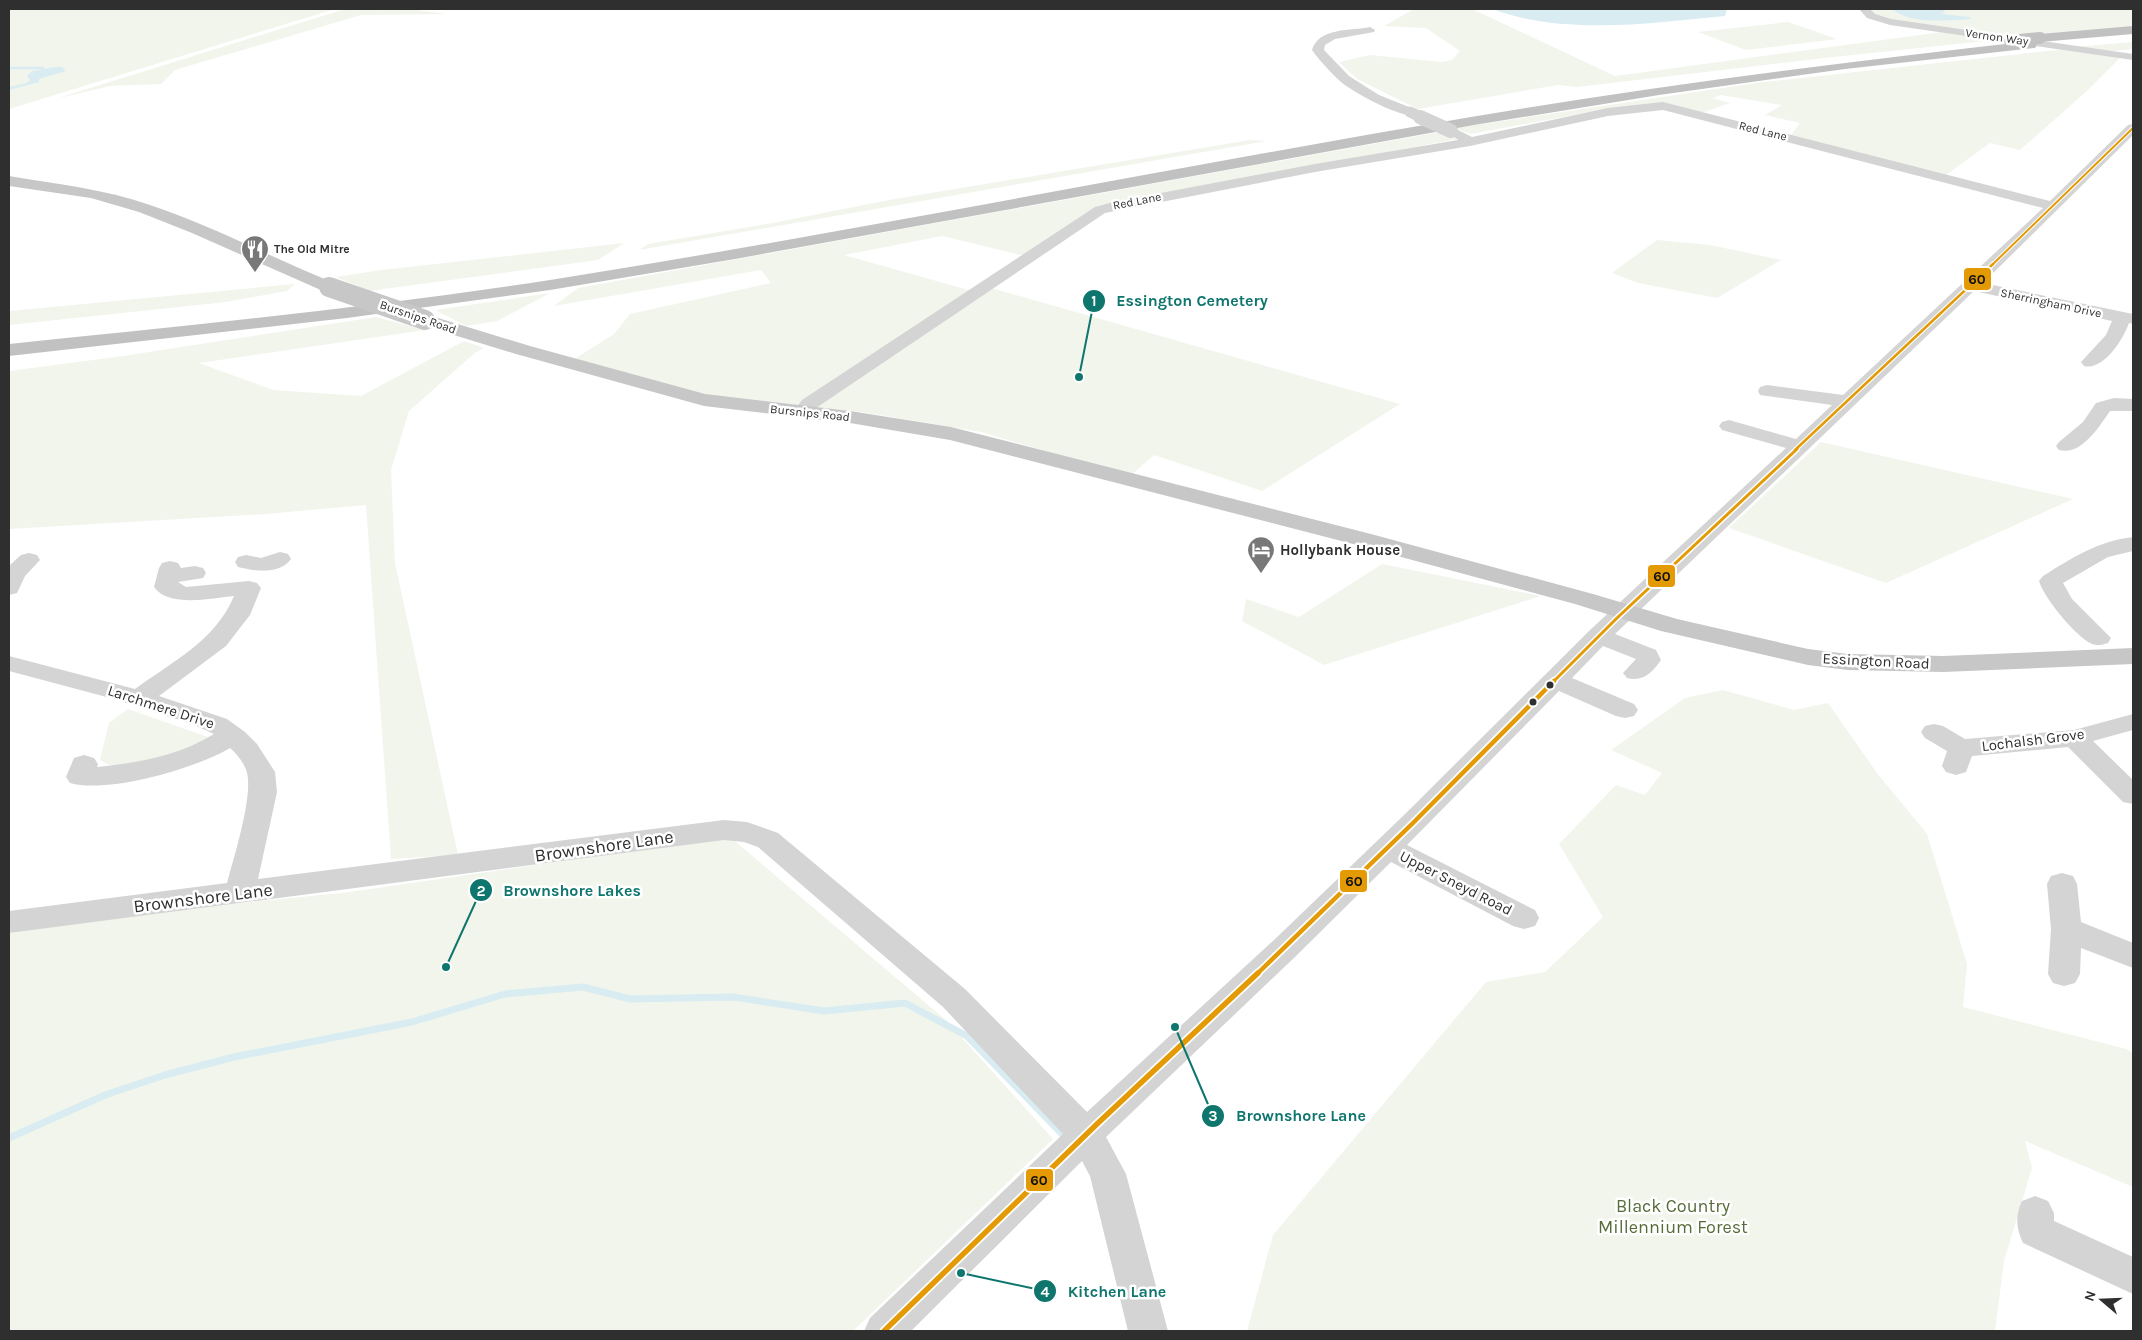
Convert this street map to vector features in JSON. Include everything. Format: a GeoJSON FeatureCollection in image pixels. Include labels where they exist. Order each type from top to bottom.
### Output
{"type":"FeatureCollection","features":[{"type":"Feature","properties":{"kind":"highway"},"geometry":{"type":"LineString","coordinates":[[9,350],[359,312],[499,292],[785,244],[1408,131],[1781,73],[2133,30]]}},
{"type":"Feature","properties":{"kind":"highway"},"geometry":{"type":"LineString","coordinates":[[9,340],[168,324],[438,290],[784,235],[1391,126],[1573,96],[1769,68],[2010,41],[2061,42],[2133,35]]}},
{"type":"Feature","properties":{"kind":"highway"},"geometry":{"type":"LineString","coordinates":[[9,332],[438,290]]}},
{"type":"Feature","properties":{"kind":"highway"},"geometry":{"type":"LineString","coordinates":[[9,360],[370,316],[455,303],[499,292]]}},
{"type":"Feature","properties":{"kind":"main road","name":"Bursnips Road"},"geometry":{"type":"LineString","coordinates":[[9,181],[85,192],[142,207],[183,223],[284,270],[425,320],[523,350],[704,400],[752,408],[893,423],[951,434],[1362,539],[1624,612]]}},
{"type":"Feature","properties":{"kind":"main road","name":"Essington Road"},"geometry":{"type":"LineString","coordinates":[[1624,612],[1762,648],[1848,662],[1943,664],[2133,656]]}},
{"type":"Feature","properties":{"kind":"street","name":"Vernon Way"},"geometry":{"type":"LineString","coordinates":[[1864,9],[1871,16],[1890,22],[2133,57]]}},
{"type":"Feature","properties":{"kind":"street"},"geometry":{"type":"LineString","coordinates":[[1370,30],[1332,36],[1321,42],[1318,45],[1318,50],[1345,79],[1375,98],[1452,130],[1470,142]]}},
{"type":"Feature","properties":{"kind":"street","name":"Red Lane"},"geometry":{"type":"LineString","coordinates":[[803,412],[809,404],[1100,210],[1112,206],[1323,166],[1495,138],[1585,116],[1644,106],[1663,106],[2054,206]]}},
{"type":"Feature","properties":{"kind":"street","name":"Upper Sneyd Road"},"geometry":{"type":"LineString","coordinates":[[884,1331],[1086,1134],[1279,954],[1388,848],[1598,636],[2054,206],[2082,176],[2133,128]]}},
{"type":"Feature","properties":{"kind":"street","name":"Sherringham Drive"},"geometry":{"type":"LineString","coordinates":[[1970,285],[2127,318]]}},
{"type":"Feature","properties":{"kind":"street"},"geometry":{"type":"LineString","coordinates":[[2098,361],[2127,318]]}},
{"type":"Feature","properties":{"kind":"street"},"geometry":{"type":"LineString","coordinates":[[1767,390],[1846,402]]}},
{"type":"Feature","properties":{"kind":"street"},"geometry":{"type":"LineString","coordinates":[[2068,439],[2090,426],[2104,407],[2114,404],[2133,405]]}},
{"type":"Feature","properties":{"kind":"street"},"geometry":{"type":"LineString","coordinates":[[1729,426],[1800,446]]}},
{"type":"Feature","properties":{"kind":"street"},"geometry":{"type":"LineString","coordinates":[[2104,629],[2081,622],[2061,602],[2051,586],[2051,581],[2101,550],[2122,544],[2133,544]]}},
{"type":"Feature","properties":{"kind":"street"},"geometry":{"type":"LineString","coordinates":[[139,698],[217,641],[238,615],[255,572],[263,562]]}},
{"type":"Feature","properties":{"kind":"street"},"geometry":{"type":"LineString","coordinates":[[194,573],[169,572],[166,587],[184,594],[248,588]]}},
{"type":"Feature","properties":{"kind":"street"},"geometry":{"type":"LineString","coordinates":[[1598,636],[1647,656],[1649,660],[1636,673]]}},
{"type":"Feature","properties":{"kind":"street","name":"Larchmere Drive"},"geometry":{"type":"LineString","coordinates":[[9,663],[139,698],[218,724],[248,750],[261,772],[263,792],[240,892]]}},
{"type":"Feature","properties":{"kind":"street"},"geometry":{"type":"LineString","coordinates":[[1555,680],[1625,710]]}},
{"type":"Feature","properties":{"kind":"street","name":"Lochalsh Grove"},"geometry":{"type":"LineString","coordinates":[[1934,732],[1958,757],[2074,738],[2133,722]]}},
{"type":"Feature","properties":{"kind":"street"},"geometry":{"type":"LineString","coordinates":[[84,764],[80,776],[134,773],[192,756],[213,747],[232,735]]}},
{"type":"Feature","properties":{"kind":"street"},"geometry":{"type":"LineString","coordinates":[[2074,738],[2102,768],[2133,795]]}},
{"type":"Feature","properties":{"kind":"street","name":"Brownshore Lane"},"geometry":{"type":"LineString","coordinates":[[9,922],[724,830],[747,832],[768,840],[954,998],[1086,1134],[1108,1174],[1148,1331]]}},
{"type":"Feature","properties":{"kind":"street","name":"Upper Sneyd Road"},"geometry":{"type":"LineString","coordinates":[[1388,848],[1524,918]]}},
{"type":"Feature","properties":{"kind":"street"},"geometry":{"type":"LineString","coordinates":[[2062,884],[2066,929],[2064,974]]}},
{"type":"Feature","properties":{"kind":"street"},"geometry":{"type":"LineString","coordinates":[[2066,929],[2133,956]]}},
{"type":"Feature","properties":{"kind":"street"},"geometry":{"type":"LineString","coordinates":[[2034,1213],[2036,1232],[2133,1276]]}},
{"type":"Feature","properties":{"kind":"green space"},"geometry":{"type":"Polygon","coordinates":[[[9,9],[335,9],[9,109],[9,9]]]}},
{"type":"Feature","properties":{"kind":"green space"},"geometry":{"type":"Polygon","coordinates":[[[345,9],[409,9],[446,14],[361,15],[175,70],[161,84],[110,86],[55,99],[345,9]]]}},
{"type":"Feature","properties":{"kind":"green space"},"geometry":{"type":"Polygon","coordinates":[[[1414,9],[1472,9],[1615,76],[1950,31],[2005,39],[1577,87],[1558,85],[1418,109],[1357,79],[1339,62],[1370,55],[1442,62],[1452,60],[1460,51],[1426,28],[1384,26],[1414,9]]]}},
{"type":"Feature","properties":{"kind":"green space"},"geometry":{"type":"Polygon","coordinates":[[[1869,9],[2133,9],[2133,27],[2012,37],[1890,20],[1876,16],[1869,9]]]}},
{"type":"Feature","properties":{"kind":"green space"},"geometry":{"type":"Polygon","coordinates":[[[1788,22],[1837,39],[1746,50],[1698,32],[1788,22]]]}},
{"type":"Feature","properties":{"kind":"green space"},"geometry":{"type":"Polygon","coordinates":[[[2133,42],[2133,49],[2106,52],[2074,47],[2133,42]]]}},
{"type":"Feature","properties":{"kind":"green space"},"geometry":{"type":"Polygon","coordinates":[[[2066,49],[2120,58],[2087,91],[2020,150],[1990,143],[1946,175],[1791,135],[1800,123],[1765,115],[1782,105],[1721,95],[1712,98],[1730,103],[1701,113],[1658,103],[1585,113],[1470,134],[1455,128],[1756,83],[2066,49]]]}},
{"type":"Feature","properties":{"kind":"green space"},"geometry":{"type":"Polygon","coordinates":[[[1445,131],[1457,139],[1101,205],[1025,256],[942,236],[844,255],[972,291],[799,407],[704,396],[573,360],[614,334],[630,314],[771,283],[761,270],[554,306],[578,288],[1445,131]]]}},
{"type":"Feature","properties":{"kind":"green space"},"geometry":{"type":"Polygon","coordinates":[[[1250,140],[1267,141],[639,250],[648,244],[773,223],[889,200],[1250,140]]]}},
{"type":"Feature","properties":{"kind":"green space"},"geometry":{"type":"Polygon","coordinates":[[[1657,240],[1710,245],[1781,260],[1717,298],[1638,283],[1612,273],[1657,240]]]}},
{"type":"Feature","properties":{"kind":"green space"},"geometry":{"type":"Polygon","coordinates":[[[624,243],[598,260],[369,291],[336,277],[381,270],[624,243]]]}},
{"type":"Feature","properties":{"kind":"green space"},"geometry":{"type":"Polygon","coordinates":[[[295,284],[287,291],[226,302],[9,325],[9,311],[295,284]]]}},
{"type":"Feature","properties":{"kind":"green space"},"geometry":{"type":"Polygon","coordinates":[[[991,288],[1400,404],[1262,491],[1154,455],[1130,476],[981,432],[862,412],[818,408],[816,403],[991,288]]]}},
{"type":"Feature","properties":{"kind":"green space"},"geometry":{"type":"Polygon","coordinates":[[[550,293],[497,321],[466,326],[435,310],[550,293]]]}},
{"type":"Feature","properties":{"kind":"green space"},"geometry":{"type":"Polygon","coordinates":[[[376,317],[425,330],[199,363],[273,390],[361,396],[464,341],[484,348],[476,352],[409,411],[391,470],[395,563],[458,855],[391,859],[366,505],[266,514],[9,529],[9,371],[123,356],[376,317]]]}},
{"type":"Feature","properties":{"kind":"green space"},"geometry":{"type":"Polygon","coordinates":[[[1821,442],[2073,499],[1886,583],[1729,528],[1821,442]]]}},
{"type":"Feature","properties":{"kind":"green space"},"geometry":{"type":"Polygon","coordinates":[[[1382,564],[1541,596],[1324,665],[1242,621],[1246,599],[1299,617],[1382,564]]]}},
{"type":"Feature","properties":{"kind":"green space","name":"Black Country Millennium Forest"},"geometry":{"type":"Polygon","coordinates":[[[1723,690],[1794,710],[1828,703],[1877,773],[1927,834],[1967,964],[1963,1007],[2126,1049],[2133,1053],[2133,1187],[2025,1141],[2032,1168],[2004,1261],[1995,1331],[1247,1331],[1273,1235],[1486,982],[1545,972],[1603,917],[1559,844],[1616,785],[1645,795],[1662,773],[1611,750],[1685,698],[1723,690]]]}},
{"type":"Feature","properties":{"kind":"green space"},"geometry":{"type":"Polygon","coordinates":[[[128,709],[208,737],[193,747],[135,764],[109,765],[100,760],[109,723],[128,709]]]}},
{"type":"Feature","properties":{"kind":"green space"},"geometry":{"type":"Polygon","coordinates":[[[730,837],[947,1021],[1053,1139],[853,1331],[9,1331],[9,933],[199,907],[342,893],[730,837]]]}},
{"type":"Feature","properties":{"kind":"shaded area"},"geometry":{"type":"Polygon","coordinates":[[[1493,9],[1727,9],[1725,16],[1638,24],[1577,25],[1520,17],[1493,9]]]}},
{"type":"Feature","properties":{"kind":"shaded area"},"geometry":{"type":"Polygon","coordinates":[[[1892,9],[1946,9],[1942,14],[1972,19],[1919,19],[1900,14],[1892,9]]]}},
{"type":"Feature","properties":{"kind":"shaded area"},"geometry":{"type":"Polygon","coordinates":[[[62,67],[66,71],[39,79],[39,82],[9,90],[9,87],[27,83],[30,80],[27,76],[32,71],[62,67]]]}},
{"type":"Feature","properties":{"kind":"waterway"},"geometry":{"type":"LineString","coordinates":[[9,68],[43,68]]}},
{"type":"Feature","properties":{"kind":"waterway"},"geometry":{"type":"LineString","coordinates":[[9,1138],[105,1095],[165,1075],[234,1057],[412,1022],[505,994],[583,987],[630,999],[733,997],[824,1011],[905,1003],[967,1036],[1066,1138]]}},
{"type":"Feature","properties":{"kind":"transit line","name":"60"},"geometry":{"type":"LineString","coordinates":[[884,1331],[1097,1124],[1285,948],[1413,823],[1617,618],[2040,220],[2082,176],[2133,128]]}},
{"type":"Feature","properties":{"kind":"place","name":"The Old Mitre"},"geometry":{"type":"Point","coordinates":[255,273]}},
{"type":"Feature","properties":{"kind":"place","name":"Essington Cemetery"},"geometry":{"type":"Point","coordinates":[1079,377]}},
{"type":"Feature","properties":{"kind":"place","name":"Hollybank House"},"geometry":{"type":"Point","coordinates":[1261,574]}},
{"type":"Feature","properties":{"kind":"place","name":"Brownshore Lakes"},"geometry":{"type":"Point","coordinates":[446,967]}},
{"type":"Feature","properties":{"kind":"place","name":"Brownshore Lane"},"geometry":{"type":"Point","coordinates":[1175,1027]}},
{"type":"Feature","properties":{"kind":"place","name":"Kitchen Lane"},"geometry":{"type":"Point","coordinates":[961,1273]}}]}
